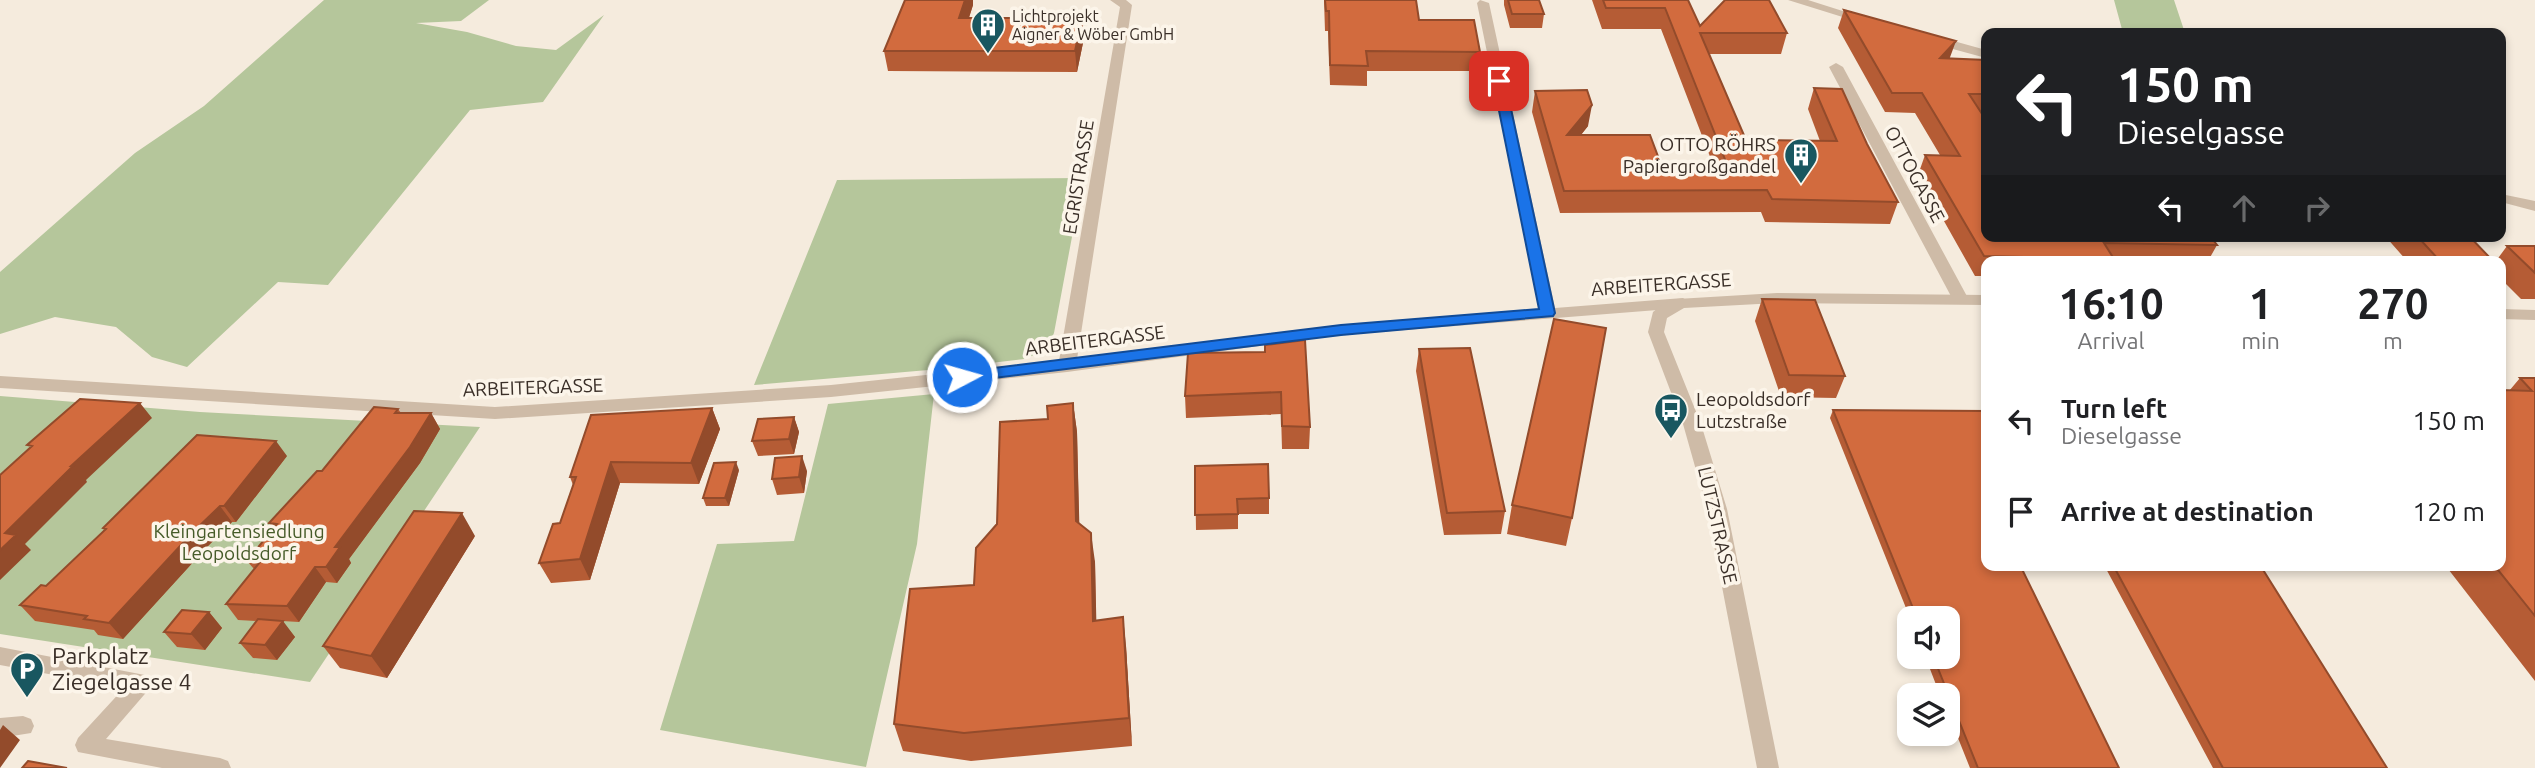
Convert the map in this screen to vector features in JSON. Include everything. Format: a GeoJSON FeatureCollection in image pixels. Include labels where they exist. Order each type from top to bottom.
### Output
{"type":"FeatureCollection","features":[{"type":"Feature","properties":{"kind":"street","name":"EGRISTRASSE"},"geometry":{"type":"LineString","coordinates":[[1067,366],[1126,5],[1116,0]]}},
{"type":"Feature","properties":{"kind":"street"},"geometry":{"type":"LineString","coordinates":[[1794,0],[1884,25]]}},
{"type":"Feature","properties":{"kind":"street"},"geometry":{"type":"LineString","coordinates":[[1483,3],[1548,313]]}},
{"type":"Feature","properties":{"kind":"street"},"geometry":{"type":"LineString","coordinates":[[1922,36],[1981,53]]}},
{"type":"Feature","properties":{"kind":"street","name":"OTTOGASSE"},"geometry":{"type":"LineString","coordinates":[[1836,67],[1961,300]]}},
{"type":"Feature","properties":{"kind":"street"},"geometry":{"type":"LineString","coordinates":[[2506,199],[2530,204]]}},
{"type":"Feature","properties":{"kind":"street","name":"ARBEITERGASSE"},"geometry":{"type":"LineString","coordinates":[[0,382],[495,413],[831,391],[1067,366],[1341,330],[1548,313],[1777,298],[1981,300]]}},
{"type":"Feature","properties":{"kind":"street","name":"LUTZSTRASSE"},"geometry":{"type":"LineString","coordinates":[[1683,303],[1670,307],[1659,316],[1656,332],[1692,424],[1717,509],[1768,768]]}},
{"type":"Feature","properties":{"kind":"street"},"geometry":{"type":"LineString","coordinates":[[2506,314],[2535,315]]}},
{"type":"Feature","properties":{"kind":"street"},"geometry":{"type":"LineString","coordinates":[[0,656],[142,682],[86,744],[220,768]]}},
{"type":"Feature","properties":{"kind":"street"},"geometry":{"type":"LineString","coordinates":[[0,728],[23,726]]}},
{"type":"Feature","properties":{"kind":"green space"},"geometry":{"type":"Polygon","coordinates":[[[324,0],[489,0],[461,21],[416,23],[467,32],[516,46],[556,50],[604,15],[543,102],[470,110],[328,285],[278,282],[187,367],[152,357],[116,327],[55,317],[0,334],[0,272],[135,153],[204,106],[324,0]]]}},
{"type":"Feature","properties":{"kind":"green space"},"geometry":{"type":"Polygon","coordinates":[[[2114,0],[2174,0],[2183,28],[2122,28],[2114,0]]]}},
{"type":"Feature","properties":{"kind":"green space"},"geometry":{"type":"Polygon","coordinates":[[[1083,178],[1054,333],[1046,350],[1024,359],[754,385],[837,180],[1083,178]]]}},
{"type":"Feature","properties":{"kind":"green space"},"geometry":{"type":"Polygon","coordinates":[[[934,394],[917,544],[866,767],[660,730],[717,544],[794,541],[828,404],[934,394]]]}},
{"type":"Feature","properties":{"kind":"green space","name":"Kleingartensiedlung Leopoldsdorf"},"geometry":{"type":"Polygon","coordinates":[[[0,396],[200,412],[480,427],[310,682],[0,634],[0,396]]]}},
{"type":"Feature","properties":{"kind":"building"},"geometry":{"type":"Polygon","coordinates":[[[905,0],[965,0],[959,18],[1082,18],[1075,51],[884,51],[905,0]]]}},
{"type":"Feature","properties":{"kind":"building"},"geometry":{"type":"Polygon","coordinates":[[[1325,0],[1416,0],[1419,20],[1474,20],[1480,52],[1366,51],[1368,66],[1330,65],[1329,11],[1326,11],[1325,0]]]}},
{"type":"Feature","properties":{"kind":"building"},"geometry":{"type":"Polygon","coordinates":[[[1508,0],[1539,0],[1544,14],[1512,14],[1508,0]]]}},
{"type":"Feature","properties":{"kind":"building"},"geometry":{"type":"Polygon","coordinates":[[[1603,0],[1688,0],[1700,26],[1725,0],[1769,0],[1787,33],[1700,33],[1746,140],[1837,141],[1814,88],[1842,89],[1898,202],[1772,199],[1767,190],[1564,191],[1535,91],[1587,90],[1592,105],[1567,135],[1650,135],[1662,167],[1728,167],[1665,8],[1606,8],[1603,0]]]}},
{"type":"Feature","properties":{"kind":"building"},"geometry":{"type":"Polygon","coordinates":[[[1844,10],[1956,41],[1940,58],[1981,60],[1981,94],[1969,94],[1981,112],[1981,242],[2215,242],[2217,245],[2104,243],[2112,256],[1984,256],[1925,155],[1960,156],[1922,93],[1892,93],[1844,10]]]}},
{"type":"Feature","properties":{"kind":"building"},"geometry":{"type":"Polygon","coordinates":[[[2423,242],[2475,242],[2488,256],[2435,256],[2423,242]]]}},
{"type":"Feature","properties":{"kind":"building"},"geometry":{"type":"Polygon","coordinates":[[[2507,246],[2535,246],[2535,273],[2507,246]]]}},
{"type":"Feature","properties":{"kind":"building"},"geometry":{"type":"Polygon","coordinates":[[[1762,299],[1815,300],[1845,376],[1789,375],[1762,299]]]}},
{"type":"Feature","properties":{"kind":"building"},"geometry":{"type":"Polygon","coordinates":[[[1554,319],[1606,328],[1572,518],[1512,505],[1554,319]]]}},
{"type":"Feature","properties":{"kind":"building"},"geometry":{"type":"Polygon","coordinates":[[[1305,340],[1310,427],[1282,426],[1281,392],[1185,396],[1188,353],[1265,352],[1265,345],[1305,340]]]}},
{"type":"Feature","properties":{"kind":"building"},"geometry":{"type":"Polygon","coordinates":[[[1470,348],[1505,511],[1447,513],[1419,349],[1470,348]]]}},
{"type":"Feature","properties":{"kind":"building"},"geometry":{"type":"Polygon","coordinates":[[[2520,378],[2535,378],[2535,616],[2499,571],[2506,571],[2506,390],[2532,391],[2520,378]]]}},
{"type":"Feature","properties":{"kind":"building"},"geometry":{"type":"Polygon","coordinates":[[[80,399],[140,403],[71,466],[5,533],[16,535],[0,550],[0,475],[32,446],[27,445],[80,399]]]}},
{"type":"Feature","properties":{"kind":"building"},"geometry":{"type":"Polygon","coordinates":[[[1073,403],[1076,521],[1091,533],[1093,621],[1123,617],[1129,718],[964,733],[894,724],[910,589],[974,585],[976,548],[997,524],[1000,422],[1048,419],[1047,406],[1073,403]]]}},
{"type":"Feature","properties":{"kind":"building"},"geometry":{"type":"Polygon","coordinates":[[[374,407],[398,409],[395,413],[431,413],[410,447],[335,547],[340,547],[326,567],[315,567],[287,606],[226,604],[260,562],[247,561],[277,524],[269,523],[317,471],[322,471],[374,407]]]}},
{"type":"Feature","properties":{"kind":"building"},"geometry":{"type":"Polygon","coordinates":[[[712,408],[691,463],[611,462],[580,559],[539,563],[553,524],[560,523],[576,477],[570,477],[591,415],[712,408]]]}},
{"type":"Feature","properties":{"kind":"building"},"geometry":{"type":"Polygon","coordinates":[[[1833,410],[1981,411],[1981,571],[2023,571],[2119,768],[1978,768],[1960,723],[1960,683],[1944,683],[1938,669],[1960,669],[1960,606],[1912,606],[1833,410]]]}},
{"type":"Feature","properties":{"kind":"building"},"geometry":{"type":"Polygon","coordinates":[[[794,417],[789,439],[752,441],[758,419],[794,417]]]}},
{"type":"Feature","properties":{"kind":"building"},"geometry":{"type":"Polygon","coordinates":[[[197,435],[276,441],[224,506],[220,506],[193,532],[109,623],[84,619],[87,616],[20,605],[41,585],[46,586],[106,529],[103,528],[197,435]]]}},
{"type":"Feature","properties":{"kind":"building"},"geometry":{"type":"Polygon","coordinates":[[[802,456],[799,477],[772,479],[775,458],[802,456]]]}},
{"type":"Feature","properties":{"kind":"building"},"geometry":{"type":"Polygon","coordinates":[[[736,462],[725,498],[703,498],[714,463],[736,462]]]}},
{"type":"Feature","properties":{"kind":"building"},"geometry":{"type":"Polygon","coordinates":[[[1268,464],[1269,498],[1237,499],[1238,514],[1195,515],[1195,466],[1268,464]]]}},
{"type":"Feature","properties":{"kind":"building"},"geometry":{"type":"Polygon","coordinates":[[[414,511],[462,513],[371,656],[323,646],[414,511]]]}},
{"type":"Feature","properties":{"kind":"building"},"geometry":{"type":"Polygon","coordinates":[[[2116,571],[2264,571],[2387,768],[2223,768],[2116,571]]]}},
{"type":"Feature","properties":{"kind":"building"},"geometry":{"type":"Polygon","coordinates":[[[182,610],[209,612],[191,634],[164,632],[182,610]]]}},
{"type":"Feature","properties":{"kind":"building"},"geometry":{"type":"Polygon","coordinates":[[[258,619],[283,621],[265,645],[240,643],[258,619]]]}},
{"type":"Feature","properties":{"kind":"building"},"geometry":{"type":"Polygon","coordinates":[[[28,761],[67,768],[22,768],[28,761]]]}},
{"type":"Feature","properties":{"kind":"place","name":"Lichtprojekt Aigner & Wöber GmbH"},"geometry":{"type":"Point","coordinates":[988,55]}},
{"type":"Feature","properties":{"kind":"place","name":"OTTO RÖHRS Papiergroßgandel"},"geometry":{"type":"Point","coordinates":[1801,185]}},
{"type":"Feature","properties":{"kind":"place","name":"Leopoldsdorf Lutzstraße"},"geometry":{"type":"Point","coordinates":[1671,440]}},
{"type":"Feature","properties":{"kind":"place","name":"Parkplatz Ziegelgasse 4"},"geometry":{"type":"Point","coordinates":[27,699]}},
{"type":"Feature","properties":{"kind":"route"},"geometry":{"type":"LineString","coordinates":[[962,377],[1341,330],[1548,313],[1499,81]]}}]}
